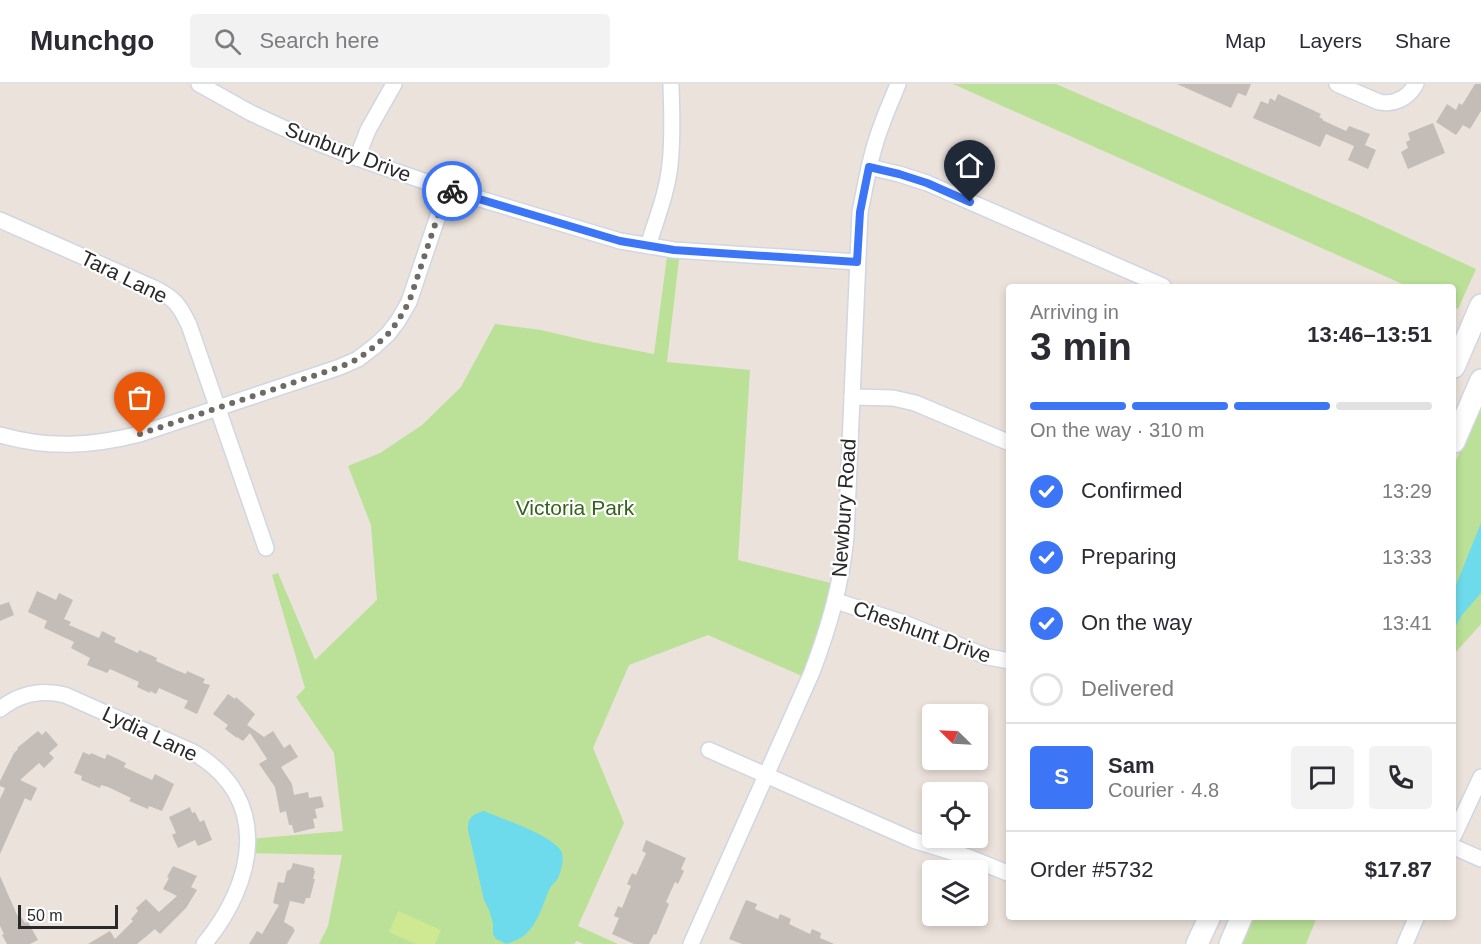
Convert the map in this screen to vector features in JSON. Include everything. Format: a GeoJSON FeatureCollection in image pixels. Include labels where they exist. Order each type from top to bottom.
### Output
{"type":"FeatureCollection","features":[{"type":"Feature","properties":{"kind":"main road"},"geometry":{"type":"LineString","coordinates":[[1456,362],[1481,305]]}},
{"type":"Feature","properties":{"kind":"main road"},"geometry":{"type":"LineString","coordinates":[[1456,437],[1481,380]]}},
{"type":"Feature","properties":{"kind":"main road"},"geometry":{"type":"LineString","coordinates":[[1197,944],[1208,920]]}},
{"type":"Feature","properties":{"kind":"main road"},"geometry":{"type":"LineString","coordinates":[[1230,944],[1240,920]]}},
{"type":"Feature","properties":{"kind":"street","name":"Sunbury Drive"},"geometry":{"type":"LineString","coordinates":[[199,84],[251,113],[357,158],[447,189],[620,241],[674,250],[857,262]]}},
{"type":"Feature","properties":{"kind":"street"},"geometry":{"type":"LineString","coordinates":[[357,158],[368,130],[394,84]]}},
{"type":"Feature","properties":{"kind":"street","name":"Newbury Road"},"geometry":{"type":"LineString","coordinates":[[692,944],[812,672],[836,601],[846,537],[860,212],[881,124],[898,84]]}},
{"type":"Feature","properties":{"kind":"street"},"geometry":{"type":"LineString","coordinates":[[1337,84],[1379,102],[1390,103],[1405,97],[1416,84]]}},
{"type":"Feature","properties":{"kind":"street"},"geometry":{"type":"LineString","coordinates":[[648,246],[670,168],[671,86]]}},
{"type":"Feature","properties":{"kind":"street"},"geometry":{"type":"LineString","coordinates":[[869,167],[927,183],[1158,284]]}},
{"type":"Feature","properties":{"kind":"street"},"geometry":{"type":"LineString","coordinates":[[0,435],[33,443],[61,445],[110,441],[140,434],[358,359],[388,334],[409,302],[447,189]]}},
{"type":"Feature","properties":{"kind":"street","name":"Tara Lane"},"geometry":{"type":"LineString","coordinates":[[0,220],[169,296],[182,309],[266,548]]}},
{"type":"Feature","properties":{"kind":"street"},"geometry":{"type":"LineString","coordinates":[[852,397],[907,400],[1006,441]]}},
{"type":"Feature","properties":{"kind":"street","name":"Cheshunt Drive"},"geometry":{"type":"LineString","coordinates":[[836,601],[904,623],[988,657],[1006,660]]}},
{"type":"Feature","properties":{"kind":"street","name":"Lydia Lane"},"geometry":{"type":"LineString","coordinates":[[0,709],[26,694],[37,692],[61,694],[193,752],[210,763],[225,778],[235,793],[244,815],[248,834],[248,853],[244,872],[232,901],[220,923],[204,944]]}},
{"type":"Feature","properties":{"kind":"street"},"geometry":{"type":"LineString","coordinates":[[709,750],[913,840],[968,857],[1006,872]]}},
{"type":"Feature","properties":{"kind":"street"},"geometry":{"type":"LineString","coordinates":[[1456,832],[1481,777]]}},
{"type":"Feature","properties":{"kind":"street"},"geometry":{"type":"LineString","coordinates":[[1456,848],[1481,859]]}},
{"type":"Feature","properties":{"kind":"street"},"geometry":{"type":"LineString","coordinates":[[1405,944],[1415,920]]}},
{"type":"Feature","properties":{"kind":"green space"},"geometry":{"type":"Polygon","coordinates":[[[953,84],[1056,84],[1361,216],[1476,269],[1458,309],[1456,308],[1456,284],[1403,284],[953,84]]]}},
{"type":"Feature","properties":{"kind":"green space","name":"Victoria Park"},"geometry":{"type":"Polygon","coordinates":[[[668,249],[680,251],[667,362],[750,370],[738,560],[839,585],[809,679],[708,635],[629,665],[593,748],[624,823],[578,926],[618,944],[584,944],[577,941],[574,944],[319,944],[328,926],[342,855],[248,853],[248,839],[343,831],[334,753],[296,697],[305,688],[272,575],[278,573],[315,660],[377,600],[371,525],[348,466],[380,453],[422,425],[461,387],[495,324],[541,330],[654,354],[668,249]]]}},
{"type":"Feature","properties":{"kind":"green space"},"geometry":{"type":"Polygon","coordinates":[[[1481,403],[1481,624],[1456,652],[1456,460],[1481,403]]]}},
{"type":"Feature","properties":{"kind":"green space"},"geometry":{"type":"Polygon","coordinates":[[[398,911],[441,930],[435,944],[416,944],[389,932],[398,911]]]}},
{"type":"Feature","properties":{"kind":"green space"},"geometry":{"type":"Polygon","coordinates":[[[1252,920],[1316,920],[1306,944],[1241,944],[1252,920]]]}},
{"type":"Feature","properties":{"kind":"water"},"geometry":{"type":"Polygon","coordinates":[[[1481,523],[1481,593],[1456,626],[1456,585],[1481,523]]]}},
{"type":"Feature","properties":{"kind":"water"},"geometry":{"type":"Polygon","coordinates":[[[484,811],[548,839],[561,851],[563,857],[559,875],[550,888],[535,923],[525,935],[507,944],[496,939],[493,934],[493,923],[484,900],[468,830],[472,817],[484,811]]]}},
{"type":"Feature","properties":{"kind":"building"},"geometry":{"type":"Polygon","coordinates":[[[1177,84],[1251,84],[1246,96],[1238,93],[1231,108],[1177,84]]]}},
{"type":"Feature","properties":{"kind":"building"},"geometry":{"type":"Polygon","coordinates":[[[1475,84],[1481,84],[1481,111],[1470,129],[1463,125],[1456,135],[1436,122],[1447,104],[1456,110],[1459,103],[1462,105],[1475,84]]]}},
{"type":"Feature","properties":{"kind":"building"},"geometry":{"type":"Polygon","coordinates":[[[1278,94],[1321,114],[1319,117],[1322,120],[1346,131],[1349,126],[1370,134],[1365,145],[1376,150],[1368,169],[1348,160],[1354,146],[1326,134],[1320,147],[1253,118],[1261,101],[1268,104],[1270,98],[1275,101],[1278,94]]]}},
{"type":"Feature","properties":{"kind":"building"},"geometry":{"type":"Polygon","coordinates":[[[1433,123],[1445,153],[1408,169],[1401,152],[1408,148],[1406,142],[1410,140],[1408,133],[1433,123]]]}},
{"type":"Feature","properties":{"kind":"building"},"geometry":{"type":"Polygon","coordinates":[[[37,591],[56,600],[59,593],[73,600],[64,619],[71,622],[69,625],[99,638],[102,631],[116,638],[114,642],[138,653],[139,650],[157,658],[156,661],[176,670],[186,674],[187,671],[205,679],[203,683],[210,685],[197,714],[184,708],[188,701],[159,688],[156,694],[150,691],[150,693],[137,687],[139,682],[110,669],[107,673],[87,665],[90,658],[71,648],[74,642],[44,628],[47,621],[28,612],[37,591]]]}},
{"type":"Feature","properties":{"kind":"building"},"geometry":{"type":"Polygon","coordinates":[[[9,602],[14,615],[0,621],[0,605],[9,602]]]}},
{"type":"Feature","properties":{"kind":"building"},"geometry":{"type":"Polygon","coordinates":[[[228,694],[235,699],[236,697],[255,714],[247,725],[264,737],[273,731],[284,748],[290,744],[298,757],[281,767],[292,784],[294,795],[308,792],[309,798],[321,796],[324,807],[315,809],[317,818],[313,819],[315,828],[294,833],[292,825],[289,825],[286,811],[280,813],[275,787],[259,764],[267,759],[250,733],[243,741],[237,738],[225,729],[228,725],[213,714],[228,694]]]}},
{"type":"Feature","properties":{"kind":"building"},"geometry":{"type":"Polygon","coordinates":[[[38,731],[42,735],[46,731],[58,745],[49,753],[54,758],[44,768],[39,763],[20,780],[37,788],[31,801],[25,798],[0,854],[0,799],[5,788],[0,786],[0,781],[17,748],[38,731]]]}},
{"type":"Feature","properties":{"kind":"building"},"geometry":{"type":"Polygon","coordinates":[[[83,752],[105,759],[107,754],[126,763],[124,767],[152,780],[155,774],[174,784],[162,811],[149,806],[148,809],[129,801],[131,798],[108,787],[101,785],[100,788],[81,780],[82,776],[74,773],[83,752]]]}},
{"type":"Feature","properties":{"kind":"building"},"geometry":{"type":"Polygon","coordinates":[[[190,807],[200,822],[204,820],[212,840],[198,846],[195,840],[178,848],[172,835],[176,833],[169,817],[190,807]]]}},
{"type":"Feature","properties":{"kind":"building"},"geometry":{"type":"Polygon","coordinates":[[[646,840],[686,858],[681,869],[684,871],[678,884],[675,882],[666,902],[669,904],[656,935],[654,934],[649,944],[634,944],[612,934],[619,918],[614,916],[618,906],[622,908],[631,886],[627,884],[632,873],[636,875],[646,853],[642,851],[646,840]]]}},
{"type":"Feature","properties":{"kind":"building"},"geometry":{"type":"Polygon","coordinates":[[[293,863],[314,868],[315,871],[310,898],[306,898],[304,904],[290,901],[284,922],[295,930],[287,944],[249,944],[257,931],[262,934],[279,905],[273,903],[278,882],[284,883],[287,871],[291,869],[293,863]]]}},
{"type":"Feature","properties":{"kind":"building"},"geometry":{"type":"Polygon","coordinates":[[[173,866],[197,876],[191,887],[197,890],[186,908],[160,934],[155,929],[137,944],[88,944],[110,931],[115,939],[133,921],[131,919],[138,911],[136,908],[146,899],[159,912],[177,896],[163,889],[173,866]]]}},
{"type":"Feature","properties":{"kind":"building"},"geometry":{"type":"Polygon","coordinates":[[[0,876],[18,917],[21,917],[25,923],[28,922],[38,940],[30,944],[7,944],[0,926],[0,876]]]}},
{"type":"Feature","properties":{"kind":"building"},"geometry":{"type":"Polygon","coordinates":[[[746,900],[757,904],[755,909],[778,919],[780,914],[791,919],[789,924],[810,934],[812,929],[821,933],[820,938],[834,944],[742,944],[729,939],[746,900]]]}},
{"type":"Feature","properties":{"kind":"way so far"},"geometry":{"type":"LineString","coordinates":[[140,434],[340,367],[358,359],[375,346],[388,334],[409,302],[447,189],[452,191]]}},
{"type":"Feature","properties":{"kind":"route"},"geometry":{"type":"LineString","coordinates":[[452,191],[620,241],[648,246],[674,250],[857,262],[860,212],[869,167],[927,183],[970,202]]}}]}
